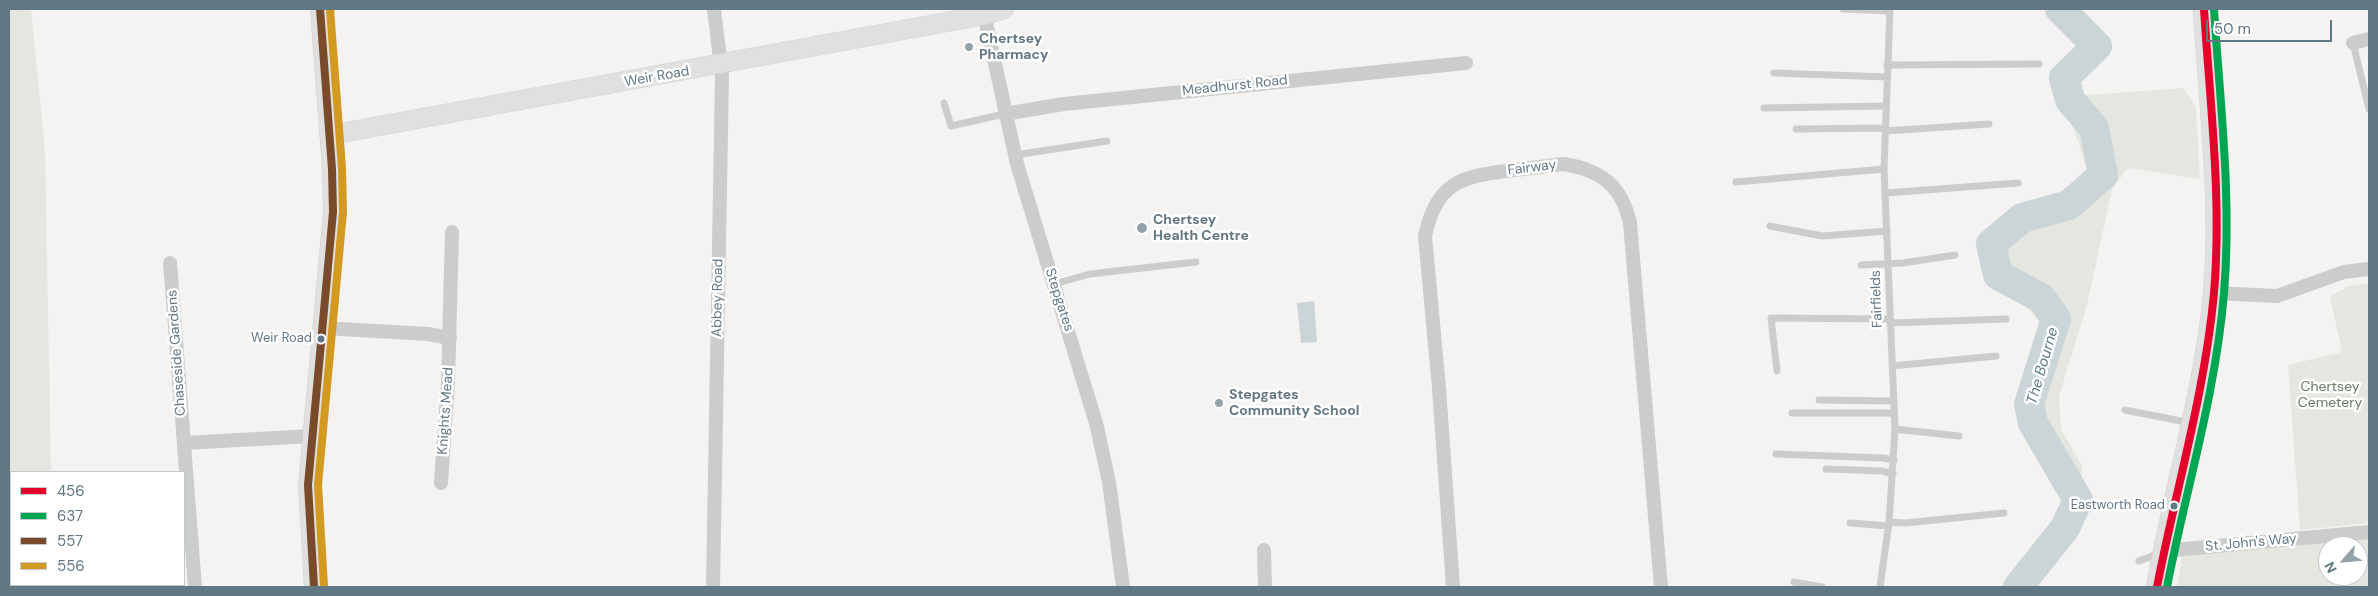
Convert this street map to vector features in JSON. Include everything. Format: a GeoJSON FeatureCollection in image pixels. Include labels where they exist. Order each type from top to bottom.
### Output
{"type":"FeatureCollection","features":[{"type":"Feature","properties":{"kind":"main road"},"geometry":{"type":"LineString","coordinates":[[314,587],[308,485],[333,212],[330,135],[320,9]]}},
{"type":"Feature","properties":{"kind":"main road","name":"Weir Road"},"geometry":{"type":"LineString","coordinates":[[330,135],[722,65],[1004,9]]}},
{"type":"Feature","properties":{"kind":"main road"},"geometry":{"type":"LineString","coordinates":[[2157,587],[2204,357],[2214,293],[2217,186],[2204,9]]}},
{"type":"Feature","properties":{"kind":"street","name":"Abbey Road"},"geometry":{"type":"LineString","coordinates":[[713,587],[722,65],[714,9]]}},
{"type":"Feature","properties":{"kind":"street","name":"Stepgates"},"geometry":{"type":"LineString","coordinates":[[984,12],[1004,114],[1015,155],[1096,423],[1109,482],[1123,587]]}},
{"type":"Feature","properties":{"kind":"street"},"geometry":{"type":"LineString","coordinates":[[2353,44],[2369,39]]}},
{"type":"Feature","properties":{"kind":"street","name":"Meadhurst Road"},"geometry":{"type":"LineString","coordinates":[[1004,114],[1064,104],[1466,63]]}},
{"type":"Feature","properties":{"kind":"street","name":"Fairway"},"geometry":{"type":"LineString","coordinates":[[1453,587],[1439,388],[1425,236],[1428,219],[1439,198],[1455,184],[1473,176],[1564,164],[1577,166],[1602,177],[1614,186],[1626,207],[1630,223],[1661,587]]}},
{"type":"Feature","properties":{"kind":"street","name":"Knights Mead"},"geometry":{"type":"LineString","coordinates":[[441,484],[450,338],[452,232]]}},
{"type":"Feature","properties":{"kind":"street","name":"Chaseside Gardens"},"geometry":{"type":"LineString","coordinates":[[170,263],[195,587]]}},
{"type":"Feature","properties":{"kind":"street"},"geometry":{"type":"LineString","coordinates":[[2214,293],[2277,296],[2344,272],[2369,269]]}},
{"type":"Feature","properties":{"kind":"street"},"geometry":{"type":"LineString","coordinates":[[323,328],[428,334],[450,338]]}},
{"type":"Feature","properties":{"kind":"street"},"geometry":{"type":"LineString","coordinates":[[184,443],[312,436]]}},
{"type":"Feature","properties":{"kind":"street","name":"St. John's Way"},"geometry":{"type":"LineString","coordinates":[[2163,552],[2369,532]]}},
{"type":"Feature","properties":{"kind":"street"},"geometry":{"type":"LineString","coordinates":[[1264,550],[1265,587]]}},
{"type":"Feature","properties":{"kind":"lane"},"geometry":{"type":"LineString","coordinates":[[1843,9],[1889,10]]}},
{"type":"Feature","properties":{"kind":"lane","name":"Fairfields"},"geometry":{"type":"LineString","coordinates":[[1880,587],[1889,524],[1895,429],[1884,168],[1889,10]]}},
{"type":"Feature","properties":{"kind":"lane"},"geometry":{"type":"LineString","coordinates":[[2353,44],[2369,110]]}},
{"type":"Feature","properties":{"kind":"lane"},"geometry":{"type":"LineString","coordinates":[[1887,65],[2039,64]]}},
{"type":"Feature","properties":{"kind":"lane"},"geometry":{"type":"LineString","coordinates":[[1774,73],[1887,77]]}},
{"type":"Feature","properties":{"kind":"lane"},"geometry":{"type":"LineString","coordinates":[[944,103],[951,126],[1004,114]]}},
{"type":"Feature","properties":{"kind":"lane"},"geometry":{"type":"LineString","coordinates":[[1764,108],[1885,106]]}},
{"type":"Feature","properties":{"kind":"lane"},"geometry":{"type":"LineString","coordinates":[[1796,129],[1884,129],[1989,124]]}},
{"type":"Feature","properties":{"kind":"lane"},"geometry":{"type":"LineString","coordinates":[[1015,155],[1107,141]]}},
{"type":"Feature","properties":{"kind":"lane"},"geometry":{"type":"LineString","coordinates":[[1736,182],[1884,168]]}},
{"type":"Feature","properties":{"kind":"lane"},"geometry":{"type":"LineString","coordinates":[[1886,193],[2018,183]]}},
{"type":"Feature","properties":{"kind":"lane"},"geometry":{"type":"LineString","coordinates":[[1770,226],[1822,236],[1887,231]]}},
{"type":"Feature","properties":{"kind":"lane"},"geometry":{"type":"LineString","coordinates":[[1861,265],[1888,264],[1955,255]]}},
{"type":"Feature","properties":{"kind":"lane"},"geometry":{"type":"LineString","coordinates":[[1054,284],[1090,274],[1196,262]]}},
{"type":"Feature","properties":{"kind":"lane"},"geometry":{"type":"LineString","coordinates":[[1777,371],[1771,318],[1890,321],[2006,319]]}},
{"type":"Feature","properties":{"kind":"lane"},"geometry":{"type":"LineString","coordinates":[[1892,366],[1996,356]]}},
{"type":"Feature","properties":{"kind":"lane"},"geometry":{"type":"LineString","coordinates":[[1819,400],[1894,401]]}},
{"type":"Feature","properties":{"kind":"lane"},"geometry":{"type":"LineString","coordinates":[[2125,410],[2191,423]]}},
{"type":"Feature","properties":{"kind":"lane"},"geometry":{"type":"LineString","coordinates":[[1792,414],[1894,413]]}},
{"type":"Feature","properties":{"kind":"lane"},"geometry":{"type":"LineString","coordinates":[[1895,429],[1959,436]]}},
{"type":"Feature","properties":{"kind":"lane"},"geometry":{"type":"LineString","coordinates":[[1776,454],[1894,460]]}},
{"type":"Feature","properties":{"kind":"lane"},"geometry":{"type":"LineString","coordinates":[[1826,469],[1893,474]]}},
{"type":"Feature","properties":{"kind":"lane"},"geometry":{"type":"LineString","coordinates":[[1850,523],[1905,523],[2004,513]]}},
{"type":"Feature","properties":{"kind":"lane"},"geometry":{"type":"LineString","coordinates":[[2139,560],[2163,552]]}},
{"type":"Feature","properties":{"kind":"lane"},"geometry":{"type":"LineString","coordinates":[[1794,582],[1822,587]]}},
{"type":"Feature","properties":{"kind":"green space"},"geometry":{"type":"Polygon","coordinates":[[[9,9],[31,9],[45,152],[51,471],[10,471],[10,586],[53,587],[9,587],[9,9]]]}},
{"type":"Feature","properties":{"kind":"green space"},"geometry":{"type":"Polygon","coordinates":[[[2061,71],[2075,96],[2183,88],[2196,107],[2200,179],[2128,168],[2112,189],[2087,305],[2059,396],[2061,429],[2082,466],[2082,517],[2062,494],[2020,404],[2042,321],[2013,296],[1984,266],[1988,234],[2009,224],[2027,210],[2057,201],[2089,174],[2061,92],[2061,71]]]}},
{"type":"Feature","properties":{"kind":"green space","name":"Chertsey Cemetery"},"geometry":{"type":"Polygon","coordinates":[[[2369,283],[2369,523],[2300,530],[2288,365],[2342,352],[2330,297],[2348,286],[2369,283]]]}},
{"type":"Feature","properties":{"kind":"green space"},"geometry":{"type":"Polygon","coordinates":[[[2369,538],[2369,587],[2177,587],[2182,556],[2318,543],[2318,586],[2368,586],[2369,538]]]}},
{"type":"Feature","properties":{"kind":"shaded area"},"geometry":{"type":"Polygon","coordinates":[[[1314,301],[1317,342],[1301,343],[1297,303],[1314,301]]]}},
{"type":"Feature","properties":{"kind":"waterway","name":"The Bourne"},"geometry":{"type":"LineString","coordinates":[[2018,587],[2065,528],[2078,500],[2033,423],[2029,404],[2056,319],[2041,298],[1998,275],[1991,244],[2022,218],[2069,205],[2103,175],[2094,128],[2070,100],[2064,78],[2097,46],[2060,9]]}},
{"type":"Feature","properties":{"kind":"transit line","name":"557"},"geometry":{"type":"LineString","coordinates":[[314,587],[308,485],[333,212],[332,169],[320,9]]}},
{"type":"Feature","properties":{"kind":"transit line","name":"556"},"geometry":{"type":"LineString","coordinates":[[324,586],[318,485],[343,212],[342,168],[330,9]]}},
{"type":"Feature","properties":{"kind":"transit line","name":"456"},"geometry":{"type":"LineString","coordinates":[[2157,587],[2197,404],[2210,330],[2214,293],[2217,222],[2216,187],[2204,9]]}},
{"type":"Feature","properties":{"kind":"transit line","name":"637"},"geometry":{"type":"LineString","coordinates":[[2167,587],[2200,441],[2214,367],[2224,293],[2227,222],[2226,186],[2214,9]]}},
{"type":"Feature","properties":{"kind":"place","name":"Chertsey Pharmacy"},"geometry":{"type":"Point","coordinates":[969,47]}},
{"type":"Feature","properties":{"kind":"place","name":"Chertsey Health Centre"},"geometry":{"type":"Point","coordinates":[1142,228]}},
{"type":"Feature","properties":{"kind":"place","name":"Weir Road"},"geometry":{"type":"Point","coordinates":[321,339]}},
{"type":"Feature","properties":{"kind":"place","name":"Stepgates Community School"},"geometry":{"type":"Point","coordinates":[1219,403]}},
{"type":"Feature","properties":{"kind":"place","name":"Eastworth Road"},"geometry":{"type":"Point","coordinates":[2174,506]}}]}
